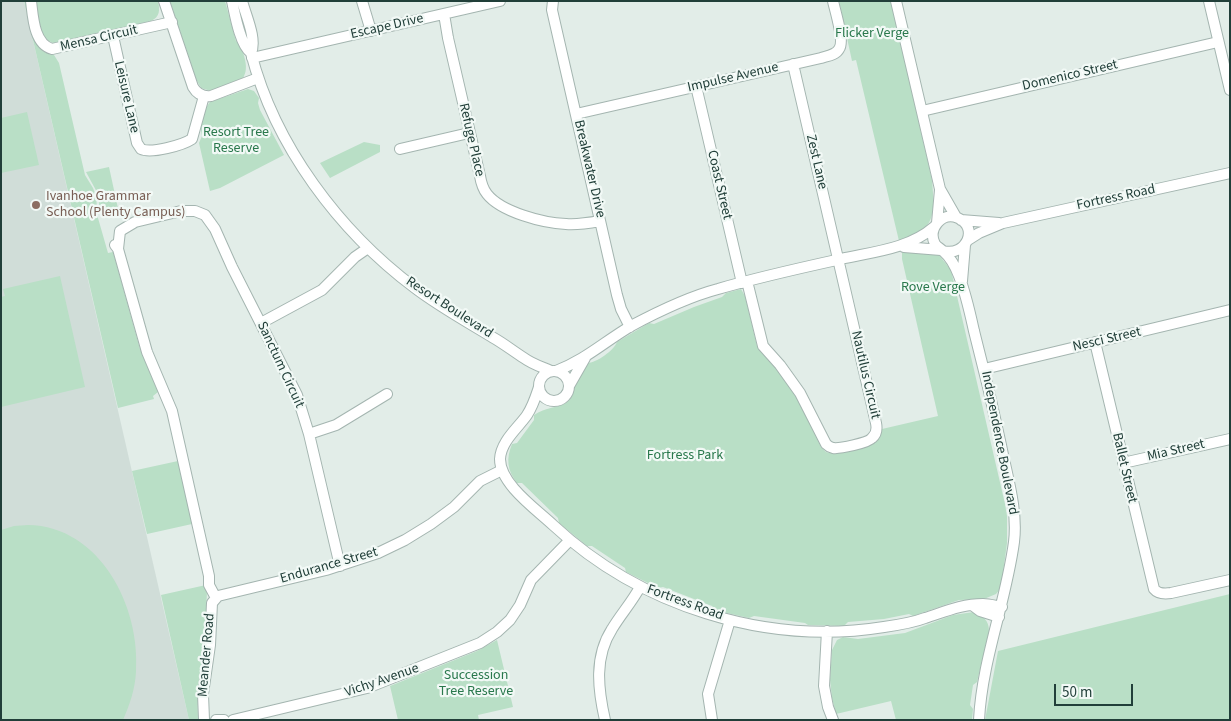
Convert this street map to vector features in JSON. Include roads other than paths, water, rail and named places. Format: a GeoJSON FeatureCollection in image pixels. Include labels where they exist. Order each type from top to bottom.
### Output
{"type":"FeatureCollection","features":[{"type":"Feature","properties":{"kind":"street","name":"Mensa Circuit"},"geometry":{"type":"LineString","coordinates":[[31,1],[40,40],[49,48],[58,48],[172,22]]}},
{"type":"Feature","properties":{"kind":"street"},"geometry":{"type":"LineString","coordinates":[[164,1],[197,93],[204,96],[215,95],[258,78]]}},
{"type":"Feature","properties":{"kind":"street","name":"Resort Boulevard"},"geometry":{"type":"LineString","coordinates":[[232,1],[253,45],[252,58],[258,78],[277,124],[302,167],[323,196],[366,246],[400,277],[429,298],[524,358],[553,371]]}},
{"type":"Feature","properties":{"kind":"street","name":"Resort Boulevard"},"geometry":{"type":"LineString","coordinates":[[242,1],[244,28]]}},
{"type":"Feature","properties":{"kind":"street"},"geometry":{"type":"LineString","coordinates":[[362,1],[366,18],[369,21],[369,31]]}},
{"type":"Feature","properties":{"kind":"street","name":"Escape Drive"},"geometry":{"type":"LineString","coordinates":[[252,58],[269,57],[274,53],[500,1]]}},
{"type":"Feature","properties":{"kind":"street","name":"Impulse Avenue"},"geometry":{"type":"LineString","coordinates":[[576,114],[832,54],[840,48],[841,40],[833,1]]}},
{"type":"Feature","properties":{"kind":"street"},"geometry":{"type":"LineString","coordinates":[[896,1],[940,189],[959,219],[968,229],[966,242],[955,252],[898,246]]}},
{"type":"Feature","properties":{"kind":"street"},"geometry":{"type":"LineString","coordinates":[[1209,1],[1230,90]]}},
{"type":"Feature","properties":{"kind":"street","name":"Breakwater Drive"},"geometry":{"type":"LineString","coordinates":[[550,4],[620,304],[630,327]]}},
{"type":"Feature","properties":{"kind":"street","name":"Refuge Place"},"geometry":{"type":"LineString","coordinates":[[442,15],[481,183],[487,194],[497,203],[518,213],[552,223],[577,224],[600,222]]}},
{"type":"Feature","properties":{"kind":"street","name":"Leisure Lane"},"geometry":{"type":"LineString","coordinates":[[113,36],[137,143],[141,149],[149,151],[184,143],[192,139],[204,96]]}},
{"type":"Feature","properties":{"kind":"street","name":"Domenico Street"},"geometry":{"type":"LineString","coordinates":[[922,111],[1218,42]]}},
{"type":"Feature","properties":{"kind":"street","name":"Zest Lane"},"geometry":{"type":"LineString","coordinates":[[793,64],[838,260]]}},
{"type":"Feature","properties":{"kind":"street","name":"Coast Street"},"geometry":{"type":"LineString","coordinates":[[696,86],[744,282]]}},
{"type":"Feature","properties":{"kind":"street"},"geometry":{"type":"LineString","coordinates":[[400,148],[469,133]]}},
{"type":"Feature","properties":{"kind":"street","name":"Fortress Road"},"geometry":{"type":"LineString","coordinates":[[966,242],[980,233],[1003,223],[1230,173]]}},
{"type":"Feature","properties":{"kind":"street"},"geometry":{"type":"LineString","coordinates":[[940,189],[932,237],[937,246],[942,250]]}},
{"type":"Feature","properties":{"kind":"street","name":"Sanctum Circuit"},"geometry":{"type":"LineString","coordinates":[[219,596],[209,576],[172,411],[147,352],[118,249],[112,237],[117,225],[125,221],[135,222],[194,206],[206,210],[214,220],[215,229],[232,267],[297,396],[309,434],[340,566]]}},
{"type":"Feature","properties":{"kind":"street"},"geometry":{"type":"LineString","coordinates":[[502,470],[500,457],[502,451],[512,433],[527,414],[544,375],[586,358],[630,327],[679,302],[702,294],[744,282],[898,246],[926,234],[946,217],[959,219]]}},
{"type":"Feature","properties":{"kind":"street","name":"Fortress Road"},"geometry":{"type":"LineString","coordinates":[[959,219],[1003,223]]}},
{"type":"Feature","properties":{"kind":"street","name":"Independence Boulevard"},"geometry":{"type":"LineString","coordinates":[[962,284],[966,242]]}},
{"type":"Feature","properties":{"kind":"street"},"geometry":{"type":"LineString","coordinates":[[260,323],[322,290],[366,246]]}},
{"type":"Feature","properties":{"kind":"street","name":"Independence Boulevard"},"geometry":{"type":"LineString","coordinates":[[942,250],[957,270],[962,284],[984,369],[1014,507],[1014,541],[982,691],[979,720]]}},
{"type":"Feature","properties":{"kind":"street","name":"Nautilus Circuit"},"geometry":{"type":"LineString","coordinates":[[744,282],[763,346],[780,365],[800,393],[826,444],[835,448],[866,442],[873,438],[876,428],[838,260]]}},
{"type":"Feature","properties":{"kind":"street","name":"Nesci Street"},"geometry":{"type":"LineString","coordinates":[[984,369],[1230,310]]}},
{"type":"Feature","properties":{"kind":"street","name":"Ballet Street"},"geometry":{"type":"LineString","coordinates":[[1096,342],[1151,581],[1156,592],[1171,593],[1230,580]]}},
{"type":"Feature","properties":{"kind":"street","name":"Resort Boulevard"},"geometry":{"type":"LineString","coordinates":[[524,358],[539,385]]}},
{"type":"Feature","properties":{"kind":"street"},"geometry":{"type":"LineString","coordinates":[[527,414],[564,397],[586,358]]}},
{"type":"Feature","properties":{"kind":"street"},"geometry":{"type":"LineString","coordinates":[[553,371],[560,372],[567,378],[569,386]]}},
{"type":"Feature","properties":{"kind":"street"},"geometry":{"type":"LineString","coordinates":[[539,385],[542,395],[552,401]]}},
{"type":"Feature","properties":{"kind":"street"},"geometry":{"type":"LineString","coordinates":[[309,434],[336,425],[386,394]]}},
{"type":"Feature","properties":{"kind":"street","name":"Mia Street"},"geometry":{"type":"LineString","coordinates":[[1123,463],[1230,439]]}},
{"type":"Feature","properties":{"kind":"street","name":"Fortress Road"},"geometry":{"type":"LineString","coordinates":[[502,470],[508,482],[570,540],[608,567],[640,587],[682,605],[730,620],[771,628],[827,631],[866,630],[923,619],[963,606],[972,605],[980,611],[1000,612]]}},
{"type":"Feature","properties":{"kind":"street","name":"Endurance Street"},"geometry":{"type":"LineString","coordinates":[[219,596],[340,566],[378,554],[418,532],[454,507],[480,481],[502,470]]}},
{"type":"Feature","properties":{"kind":"street","name":"Vichy Avenue"},"geometry":{"type":"LineString","coordinates":[[233,720],[367,688],[480,644],[510,620],[520,605],[531,580],[570,540]]}},
{"type":"Feature","properties":{"kind":"street"},"geometry":{"type":"LineString","coordinates":[[605,720],[598,678],[602,652],[611,630],[640,587]]}},
{"type":"Feature","properties":{"kind":"street","name":"Meander Road"},"geometry":{"type":"LineString","coordinates":[[204,720],[204,686],[210,652],[212,604],[219,596]]}},
{"type":"Feature","properties":{"kind":"street"},"geometry":{"type":"LineString","coordinates":[[712,720],[708,694],[730,620]]}},
{"type":"Feature","properties":{"kind":"street"},"geometry":{"type":"LineString","coordinates":[[827,631],[824,686],[826,701],[833,720]]}},
{"type":"Feature","properties":{"kind":"street"},"geometry":{"type":"LineString","coordinates":[[216,720],[224,720]]}},
{"type":"Feature","properties":{"kind":"place","name":"Ivanhoe Grammar School (Plenty Campus)"},"geometry":{"type":"Point","coordinates":[36,205]}},
{"type":"Feature","properties":{"kind":"park label","name":"Flicker Verge"},"geometry":{"type":"Point","coordinates":[872,34]}},
{"type":"Feature","properties":{"kind":"park label","name":"Resort Tree Reserve"},"geometry":{"type":"Point","coordinates":[236,142]}},
{"type":"Feature","properties":{"kind":"park label","name":"Rove Verge"},"geometry":{"type":"Point","coordinates":[933,288]}},
{"type":"Feature","properties":{"kind":"park label","name":"Fortress Park"},"geometry":{"type":"Point","coordinates":[685,456]}},
{"type":"Feature","properties":{"kind":"park label","name":"Succession Tree Reserve"},"geometry":{"type":"Point","coordinates":[476,684]}}]}
